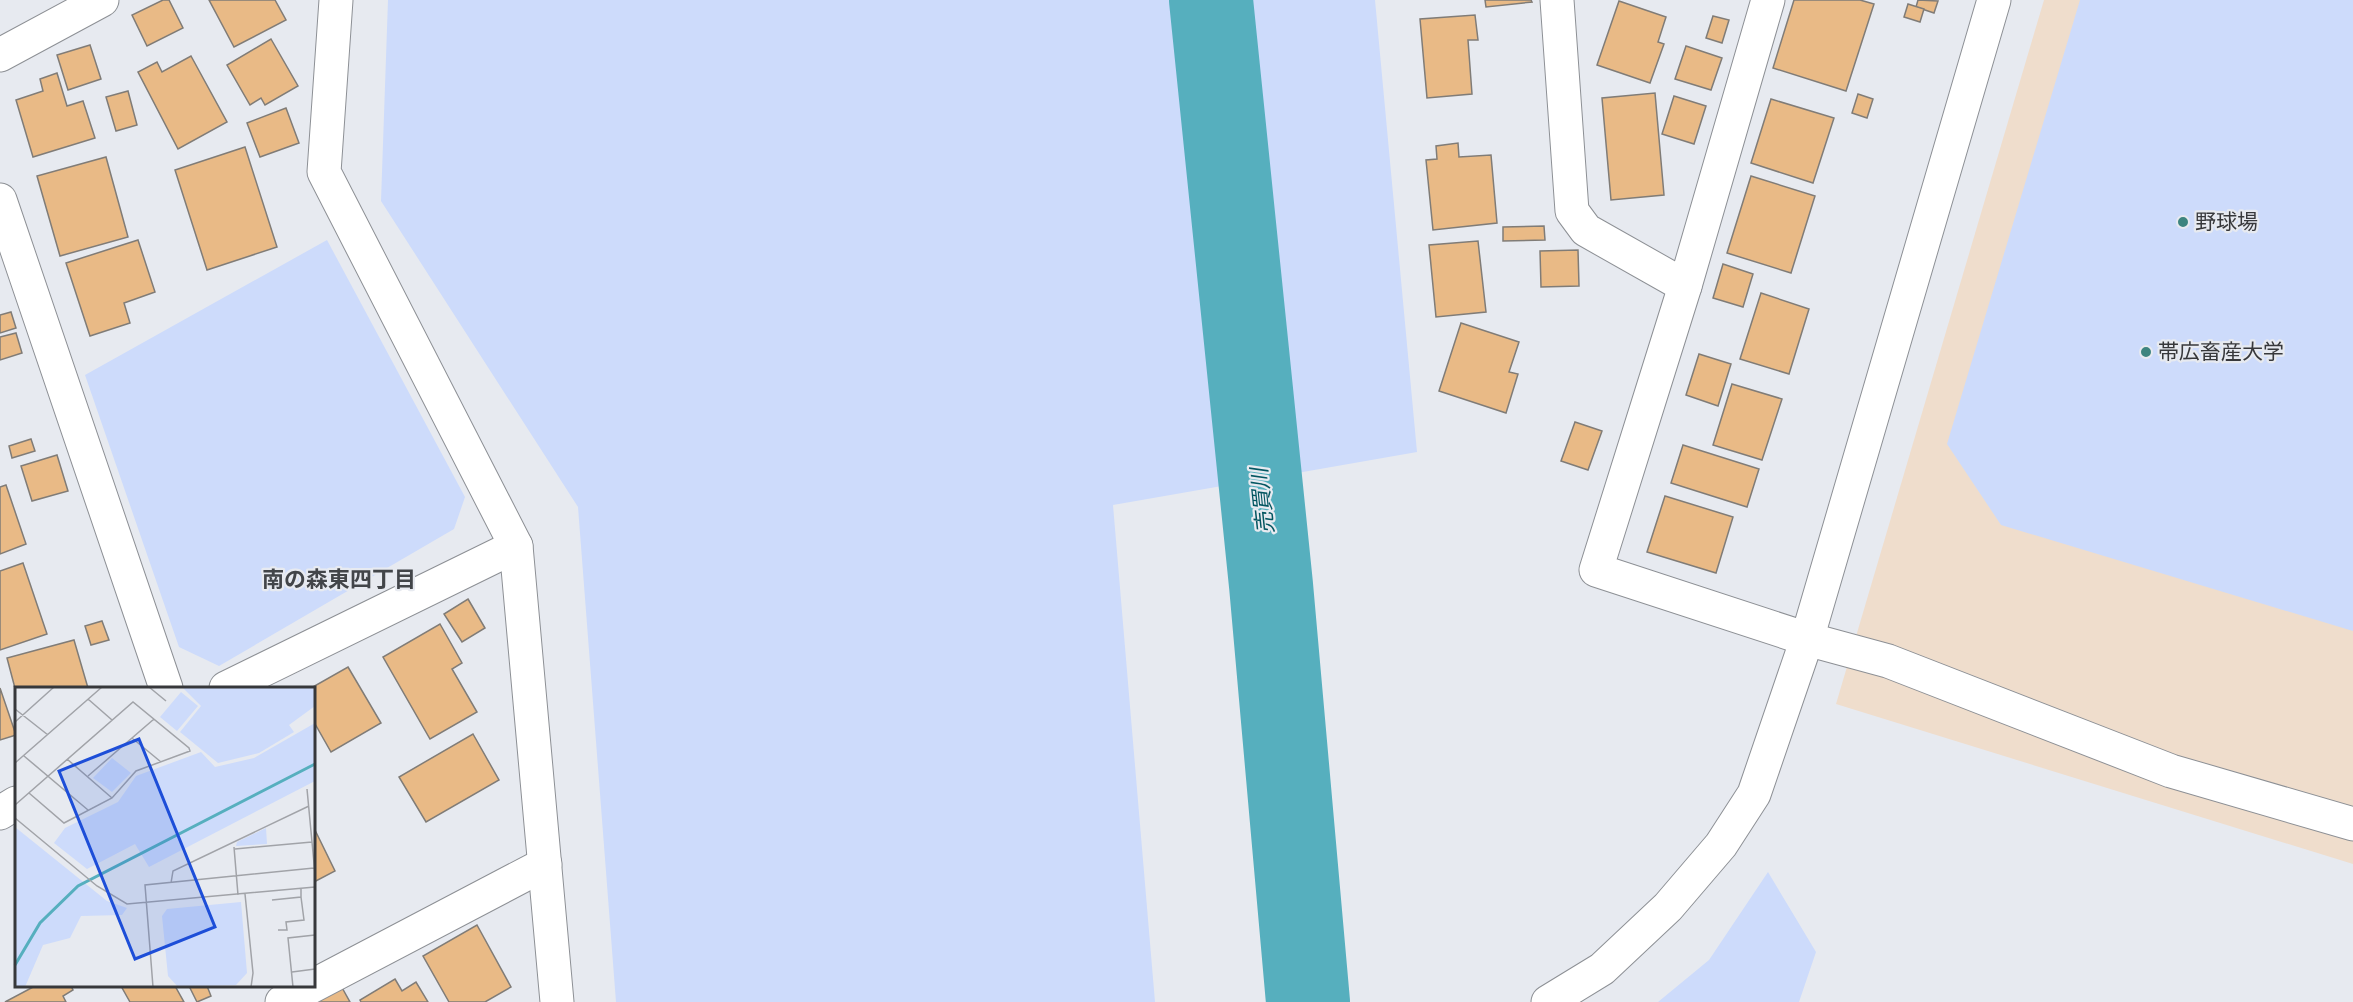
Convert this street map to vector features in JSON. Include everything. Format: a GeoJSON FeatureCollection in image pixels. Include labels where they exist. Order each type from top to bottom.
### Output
{"type":"FeatureCollection","features":[{"type":"Feature","properties":{"kind":"street"},"geometry":{"type":"LineString","coordinates":[[0,55],[102,0]]}},
{"type":"Feature","properties":{"kind":"street"},"geometry":{"type":"LineString","coordinates":[[336,0],[324,172],[516,546],[557,1002]]}},
{"type":"Feature","properties":{"kind":"street"},"geometry":{"type":"LineString","coordinates":[[1557,0],[1572,212],[1586,230],[1684,286]]}},
{"type":"Feature","properties":{"kind":"street"},"geometry":{"type":"LineString","coordinates":[[1768,0],[1684,286],[1596,570],[1807,639],[1888,662],[2171,771],[2353,824]]}},
{"type":"Feature","properties":{"kind":"street"},"geometry":{"type":"LineString","coordinates":[[1548,1002],[1602,969],[1668,907],[1721,845],[1754,794],[1807,639],[1994,0]]}},
{"type":"Feature","properties":{"kind":"street"},"geometry":{"type":"LineString","coordinates":[[0,200],[166,687]]}},
{"type":"Feature","properties":{"kind":"street"},"geometry":{"type":"LineString","coordinates":[[228,687],[516,546]]}},
{"type":"Feature","properties":{"kind":"street"},"geometry":{"type":"LineString","coordinates":[[0,813],[15,804]]}},
{"type":"Feature","properties":{"kind":"street"},"geometry":{"type":"LineString","coordinates":[[315,985],[545,864]]}},
{"type":"Feature","properties":{"kind":"street"},"geometry":{"type":"LineString","coordinates":[[282,1002],[311,987]]}},
{"type":"Feature","properties":{"kind":"shaded area"},"geometry":{"type":"Polygon","coordinates":[[[388,0],[1375,0],[1417,452],[1113,505],[1155,1002],[616,1002],[578,507],[381,201],[388,0]]]}},
{"type":"Feature","properties":{"kind":"shaded area","name":"野球場"},"geometry":{"type":"Polygon","coordinates":[[[2044,0],[2353,0],[2353,864],[1836,704],[2044,0]]]}},
{"type":"Feature","properties":{"kind":"shaded area","name":"野球場"},"geometry":{"type":"Polygon","coordinates":[[[2080,0],[2353,0],[2353,631],[2001,525],[1947,444],[2080,0]]]}},
{"type":"Feature","properties":{"kind":"shaded area"},"geometry":{"type":"Polygon","coordinates":[[[327,240],[465,497],[454,529],[219,666],[179,647],[85,375],[327,240]]]}},
{"type":"Feature","properties":{"kind":"shaded area"},"geometry":{"type":"Polygon","coordinates":[[[1768,872],[1816,952],[1799,1002],[1658,1002],[1709,960],[1768,872]]]}},
{"type":"Feature","properties":{"kind":"building"},"geometry":{"type":"Polygon","coordinates":[[[163,0],[169,0],[183,28],[147,46],[132,15],[163,0]]]}},
{"type":"Feature","properties":{"kind":"building"},"geometry":{"type":"Polygon","coordinates":[[[209,0],[275,0],[286,20],[234,47],[209,0]]]}},
{"type":"Feature","properties":{"kind":"building"},"geometry":{"type":"Polygon","coordinates":[[[1485,0],[1531,0],[1532,2],[1486,7],[1485,0]]]}},
{"type":"Feature","properties":{"kind":"building"},"geometry":{"type":"Polygon","coordinates":[[[1794,0],[1860,0],[1874,4],[1846,91],[1773,68],[1794,0]]]}},
{"type":"Feature","properties":{"kind":"building"},"geometry":{"type":"Polygon","coordinates":[[[1918,0],[1938,1],[1934,13],[1916,7],[1918,0]]]}},
{"type":"Feature","properties":{"kind":"building"},"geometry":{"type":"Polygon","coordinates":[[[1619,1],[1666,17],[1658,42],[1664,44],[1650,83],[1597,65],[1619,1]]]}},
{"type":"Feature","properties":{"kind":"building"},"geometry":{"type":"Polygon","coordinates":[[[1908,4],[1924,9],[1920,22],[1904,17],[1908,4]]]}},
{"type":"Feature","properties":{"kind":"building"},"geometry":{"type":"Polygon","coordinates":[[[1475,15],[1478,40],[1468,40],[1472,94],[1427,98],[1420,19],[1475,15]]]}},
{"type":"Feature","properties":{"kind":"building"},"geometry":{"type":"Polygon","coordinates":[[[1713,16],[1729,20],[1722,43],[1706,38],[1713,16]]]}},
{"type":"Feature","properties":{"kind":"building"},"geometry":{"type":"Polygon","coordinates":[[[271,39],[298,86],[265,105],[261,98],[250,105],[227,65],[271,39]]]}},
{"type":"Feature","properties":{"kind":"building"},"geometry":{"type":"Polygon","coordinates":[[[90,45],[101,79],[68,90],[57,55],[90,45]]]}},
{"type":"Feature","properties":{"kind":"building"},"geometry":{"type":"Polygon","coordinates":[[[1686,46],[1722,58],[1711,90],[1675,79],[1686,46]]]}},
{"type":"Feature","properties":{"kind":"building"},"geometry":{"type":"Polygon","coordinates":[[[191,56],[227,122],[178,149],[138,72],[157,62],[162,72],[191,56]]]}},
{"type":"Feature","properties":{"kind":"building"},"geometry":{"type":"Polygon","coordinates":[[[57,73],[67,106],[83,101],[95,138],[33,157],[16,100],[43,91],[40,79],[57,73]]]}},
{"type":"Feature","properties":{"kind":"building"},"geometry":{"type":"Polygon","coordinates":[[[128,91],[137,125],[116,131],[106,97],[128,91]]]}},
{"type":"Feature","properties":{"kind":"building"},"geometry":{"type":"Polygon","coordinates":[[[1655,93],[1664,195],[1611,200],[1602,98],[1655,93]]]}},
{"type":"Feature","properties":{"kind":"building"},"geometry":{"type":"Polygon","coordinates":[[[1858,94],[1873,99],[1867,118],[1852,113],[1858,94]]]}},
{"type":"Feature","properties":{"kind":"building"},"geometry":{"type":"Polygon","coordinates":[[[1674,96],[1706,106],[1694,144],[1662,134],[1674,96]]]}},
{"type":"Feature","properties":{"kind":"building"},"geometry":{"type":"Polygon","coordinates":[[[1771,99],[1834,118],[1813,183],[1751,163],[1771,99]]]}},
{"type":"Feature","properties":{"kind":"building"},"geometry":{"type":"Polygon","coordinates":[[[286,108],[299,143],[260,157],[247,123],[286,108]]]}},
{"type":"Feature","properties":{"kind":"building"},"geometry":{"type":"Polygon","coordinates":[[[1458,143],[1459,157],[1491,155],[1497,223],[1433,230],[1426,160],[1437,159],[1436,146],[1458,143]]]}},
{"type":"Feature","properties":{"kind":"building"},"geometry":{"type":"Polygon","coordinates":[[[245,147],[277,247],[207,270],[175,170],[245,147]]]}},
{"type":"Feature","properties":{"kind":"building"},"geometry":{"type":"Polygon","coordinates":[[[106,157],[128,237],[60,256],[37,176],[106,157]]]}},
{"type":"Feature","properties":{"kind":"building"},"geometry":{"type":"Polygon","coordinates":[[[1751,176],[1815,196],[1791,273],[1727,253],[1751,176]]]}},
{"type":"Feature","properties":{"kind":"building"},"geometry":{"type":"Polygon","coordinates":[[[1544,226],[1545,240],[1503,241],[1503,227],[1544,226]]]}},
{"type":"Feature","properties":{"kind":"building"},"geometry":{"type":"Polygon","coordinates":[[[138,240],[155,292],[124,303],[130,323],[90,336],[66,263],[138,240]]]}},
{"type":"Feature","properties":{"kind":"building"},"geometry":{"type":"Polygon","coordinates":[[[1478,241],[1486,312],[1436,317],[1429,245],[1478,241]]]}},
{"type":"Feature","properties":{"kind":"building"},"geometry":{"type":"Polygon","coordinates":[[[1578,250],[1579,286],[1541,287],[1540,251],[1578,250]]]}},
{"type":"Feature","properties":{"kind":"building"},"geometry":{"type":"Polygon","coordinates":[[[1723,264],[1753,274],[1743,307],[1713,298],[1723,264]]]}},
{"type":"Feature","properties":{"kind":"building"},"geometry":{"type":"Polygon","coordinates":[[[1761,293],[1809,309],[1789,374],[1740,359],[1761,293]]]}},
{"type":"Feature","properties":{"kind":"building"},"geometry":{"type":"Polygon","coordinates":[[[11,312],[16,328],[0,333],[0,315],[11,312]]]}},
{"type":"Feature","properties":{"kind":"building"},"geometry":{"type":"Polygon","coordinates":[[[1461,323],[1519,342],[1509,372],[1518,374],[1506,413],[1439,391],[1461,323]]]}},
{"type":"Feature","properties":{"kind":"building"},"geometry":{"type":"Polygon","coordinates":[[[16,333],[22,353],[0,360],[0,337],[16,333]]]}},
{"type":"Feature","properties":{"kind":"building"},"geometry":{"type":"Polygon","coordinates":[[[1699,354],[1731,364],[1718,406],[1686,395],[1699,354]]]}},
{"type":"Feature","properties":{"kind":"building"},"geometry":{"type":"Polygon","coordinates":[[[1732,384],[1782,399],[1762,460],[1713,445],[1732,384]]]}},
{"type":"Feature","properties":{"kind":"building"},"geometry":{"type":"Polygon","coordinates":[[[1575,422],[1602,431],[1588,470],[1561,461],[1575,422]]]}},
{"type":"Feature","properties":{"kind":"building"},"geometry":{"type":"Polygon","coordinates":[[[31,439],[35,451],[12,458],[9,446],[31,439]]]}},
{"type":"Feature","properties":{"kind":"building"},"geometry":{"type":"Polygon","coordinates":[[[1683,445],[1759,469],[1747,507],[1671,483],[1683,445]]]}},
{"type":"Feature","properties":{"kind":"building"},"geometry":{"type":"Polygon","coordinates":[[[57,455],[68,491],[32,501],[21,466],[57,455]]]}},
{"type":"Feature","properties":{"kind":"building"},"geometry":{"type":"Polygon","coordinates":[[[6,485],[26,544],[0,554],[0,487],[6,485]]]}},
{"type":"Feature","properties":{"kind":"building"},"geometry":{"type":"Polygon","coordinates":[[[1665,496],[1733,517],[1716,573],[1647,552],[1665,496]]]}},
{"type":"Feature","properties":{"kind":"building"},"geometry":{"type":"Polygon","coordinates":[[[23,563],[47,634],[0,650],[0,571],[23,563]]]}},
{"type":"Feature","properties":{"kind":"building"},"geometry":{"type":"Polygon","coordinates":[[[468,599],[485,628],[462,642],[444,614],[468,599]]]}},
{"type":"Feature","properties":{"kind":"building"},"geometry":{"type":"Polygon","coordinates":[[[102,621],[109,640],[91,645],[85,626],[102,621]]]}},
{"type":"Feature","properties":{"kind":"building"},"geometry":{"type":"Polygon","coordinates":[[[440,624],[462,663],[452,669],[477,712],[430,739],[383,657],[440,624]]]}},
{"type":"Feature","properties":{"kind":"building"},"geometry":{"type":"Polygon","coordinates":[[[74,640],[88,687],[15,688],[7,658],[74,640]]]}},
{"type":"Feature","properties":{"kind":"building"},"geometry":{"type":"Polygon","coordinates":[[[348,667],[381,723],[331,752],[315,724],[315,687],[313,687],[348,667]]]}},
{"type":"Feature","properties":{"kind":"building"},"geometry":{"type":"Polygon","coordinates":[[[0,688],[15,735],[0,740],[0,688]]]}},
{"type":"Feature","properties":{"kind":"building"},"geometry":{"type":"Polygon","coordinates":[[[473,734],[499,780],[426,822],[399,777],[473,734]]]}},
{"type":"Feature","properties":{"kind":"building"},"geometry":{"type":"Polygon","coordinates":[[[315,830],[335,871],[315,881],[315,830]]]}},
{"type":"Feature","properties":{"kind":"building"},"geometry":{"type":"Polygon","coordinates":[[[477,925],[511,987],[485,1002],[449,1002],[423,956],[477,925]]]}},
{"type":"Feature","properties":{"kind":"building"},"geometry":{"type":"Polygon","coordinates":[[[395,979],[402,991],[416,982],[428,1002],[361,1002],[360,1000],[395,979]]]}},
{"type":"Feature","properties":{"kind":"building"},"geometry":{"type":"Polygon","coordinates":[[[340,984],[350,1002],[317,1002],[340,984]]]}},
{"type":"Feature","properties":{"kind":"building"},"geometry":{"type":"Polygon","coordinates":[[[33,987],[72,987],[73,990],[63,996],[66,1002],[5,1002],[33,987]]]}},
{"type":"Feature","properties":{"kind":"building"},"geometry":{"type":"Polygon","coordinates":[[[122,987],[176,987],[184,1002],[130,1002],[122,987]]]}},
{"type":"Feature","properties":{"kind":"building"},"geometry":{"type":"Polygon","coordinates":[[[190,987],[207,987],[211,996],[197,1002],[190,987]]]}},
{"type":"Feature","properties":{"kind":"waterway","name":"売買川"},"geometry":{"type":"LineString","coordinates":[[1211,0],[1271,585],[1308,1002]]}},
{"type":"Feature","properties":{"kind":"place","name":"野球場"},"geometry":{"type":"Point","coordinates":[2183,222]}},
{"type":"Feature","properties":{"kind":"place","name":"帯広畜産大学"},"geometry":{"type":"Point","coordinates":[2146,352]}},
{"type":"Feature","properties":{"kind":"district","name":"南の森東四丁目"},"geometry":{"type":"Point","coordinates":[339,579]}}]}
